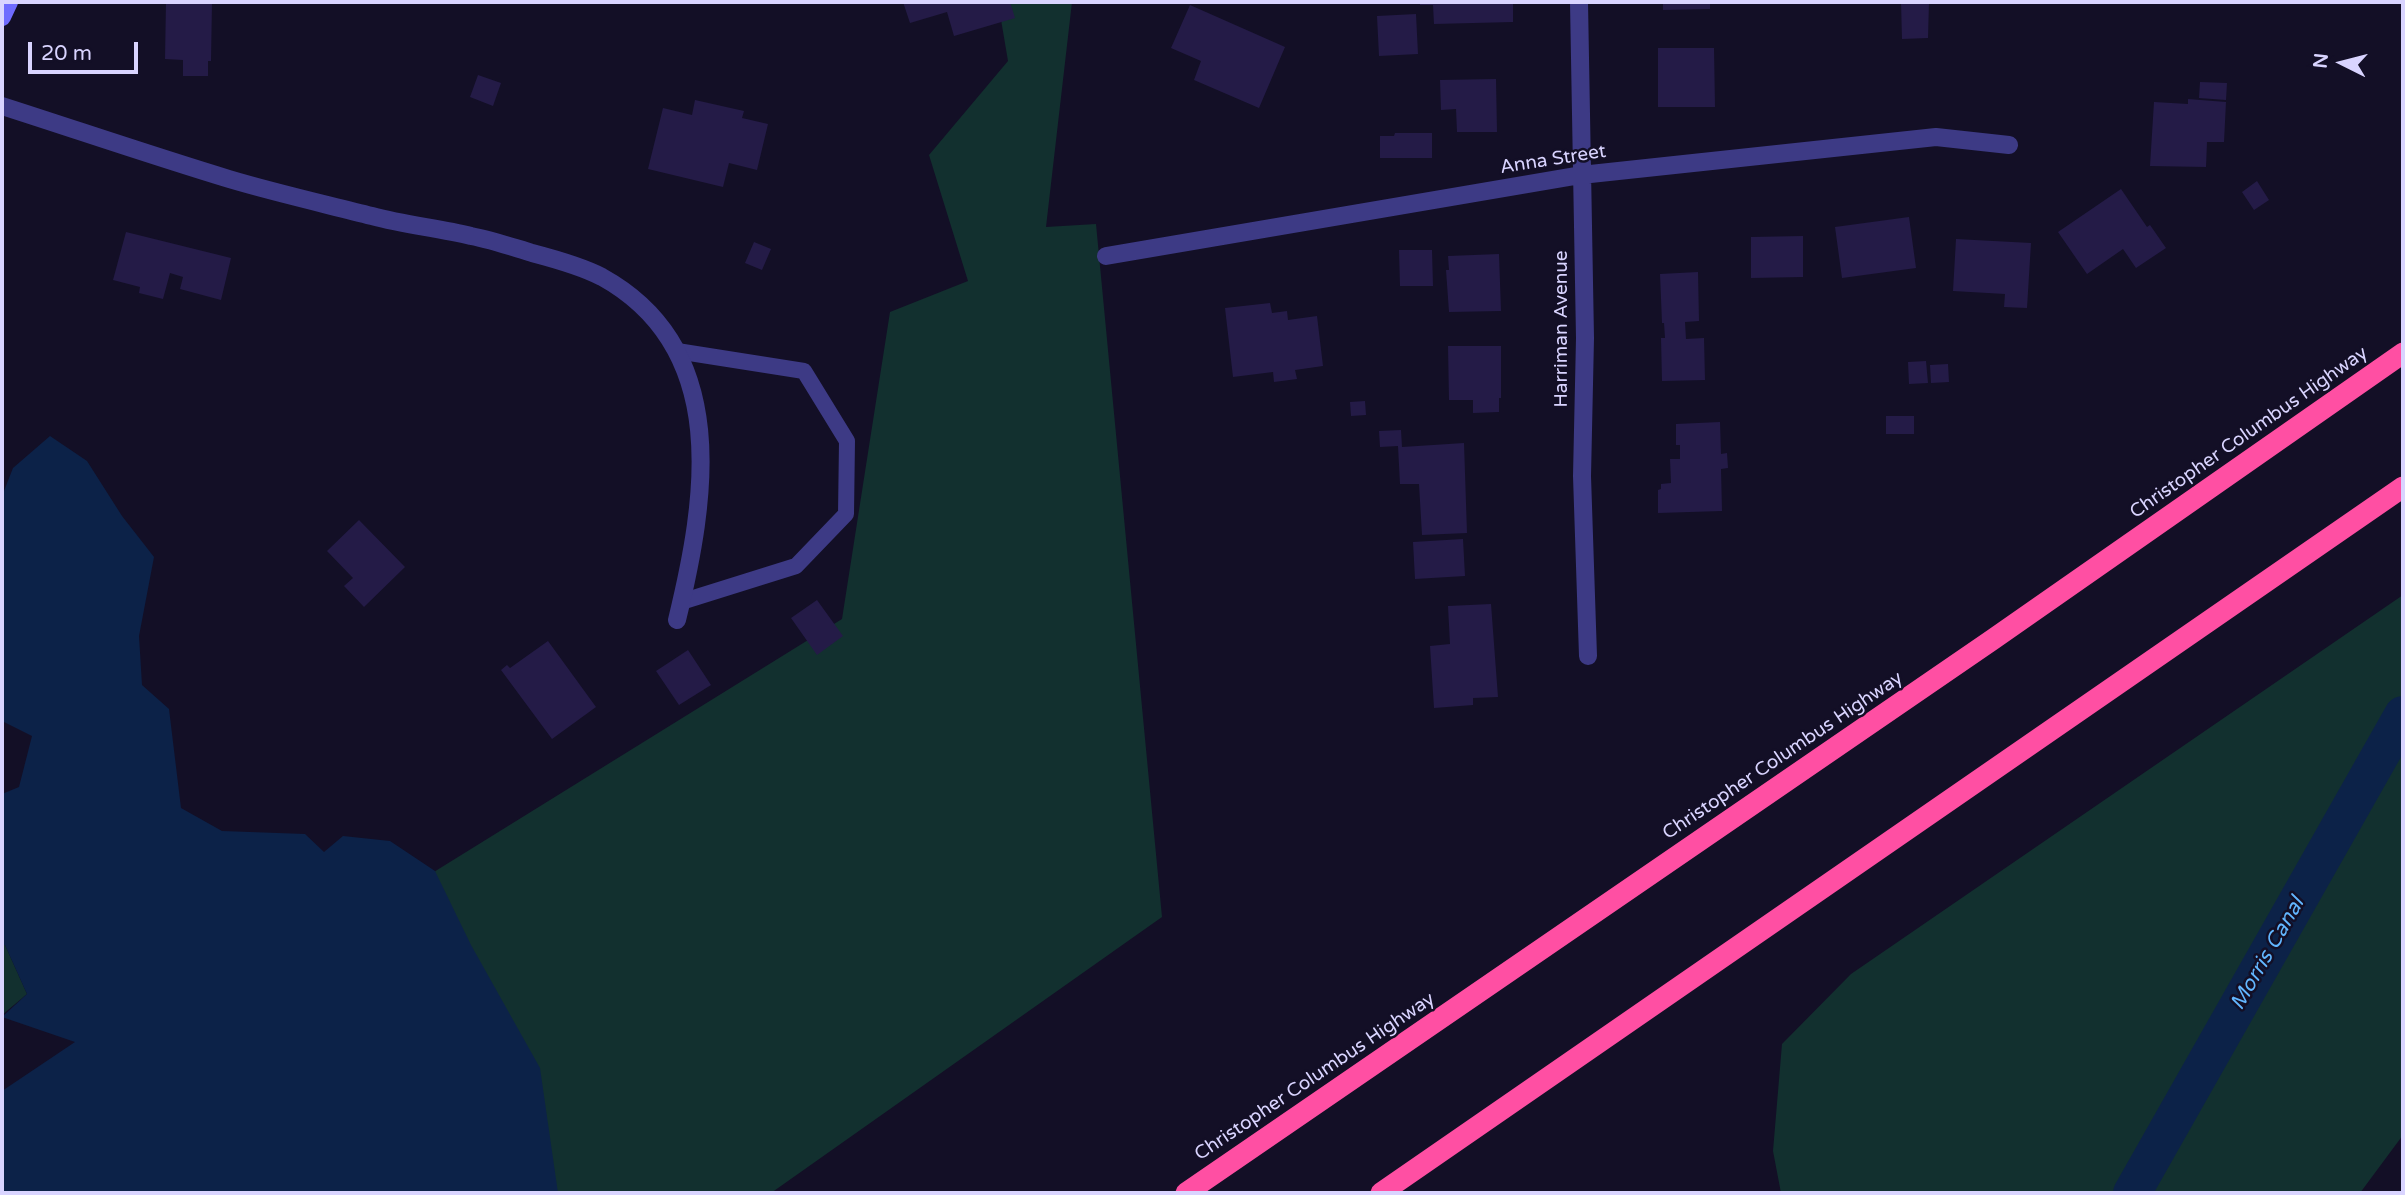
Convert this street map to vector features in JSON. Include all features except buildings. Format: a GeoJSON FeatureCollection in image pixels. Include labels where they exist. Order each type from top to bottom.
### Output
{"type":"FeatureCollection","features":[{"type":"Feature","properties":{"kind":"highway","name":"Christopher Columbus Highway"},"geometry":{"type":"LineString","coordinates":[[1186,1193],[1980,648],[2403,353]]}},
{"type":"Feature","properties":{"kind":"highway"},"geometry":{"type":"LineString","coordinates":[[1381,1193],[2403,487]]}},
{"type":"Feature","properties":{"kind":"street"},"geometry":{"type":"LineString","coordinates":[[2,17],[9,2]]}},
{"type":"Feature","properties":{"kind":"street","name":"Harriman Avenue"},"geometry":{"type":"LineString","coordinates":[[1579,2],[1585,338],[1583,477],[1588,656]]}},
{"type":"Feature","properties":{"kind":"street"},"geometry":{"type":"LineString","coordinates":[[2,106],[229,179],[398,223],[471,236],[553,258],[601,277],[630,296],[655,320],[677,351],[690,377],[702,448],[694,545],[677,620]]}},
{"type":"Feature","properties":{"kind":"street","name":"Anna Street"},"geometry":{"type":"LineString","coordinates":[[1106,256],[1581,176],[1936,137],[2009,145]]}},
{"type":"Feature","properties":{"kind":"lane"},"geometry":{"type":"LineString","coordinates":[[677,351],[804,371],[847,441],[846,514],[796,566],[681,602]]}},
{"type":"Feature","properties":{"kind":"green space"},"geometry":{"type":"Polygon","coordinates":[[[998,2],[1072,2],[1046,227],[1096,224],[1162,917],[771,1193],[498,1193],[379,906],[842,619],[890,312],[968,281],[929,155],[1008,61],[998,2]]]}},
{"type":"Feature","properties":{"kind":"green space"},"geometry":{"type":"Polygon","coordinates":[[[2403,595],[2403,1135],[2360,1193],[1781,1193],[1773,1151],[1782,1044],[1851,974],[2403,595]]]}},
{"type":"Feature","properties":{"kind":"green space"},"geometry":{"type":"Polygon","coordinates":[[[2,945],[5,945],[27,994],[2,1015],[2,945]]]}},
{"type":"Feature","properties":{"kind":"water"},"geometry":{"type":"Polygon","coordinates":[[[50,436],[87,461],[122,516],[154,557],[139,636],[142,685],[169,709],[181,808],[222,831],[305,834],[324,852],[343,836],[390,841],[435,871],[471,945],[540,1068],[558,1193],[2,1193],[2,1091],[75,1042],[2,1017],[27,994],[5,945],[2,945],[2,794],[19,787],[32,736],[2,721],[2,496],[13,468],[50,436]]]}},
{"type":"Feature","properties":{"kind":"waterway","name":"Morris Canal"},"geometry":{"type":"LineString","coordinates":[[2132,1193],[2403,715]]}}]}
